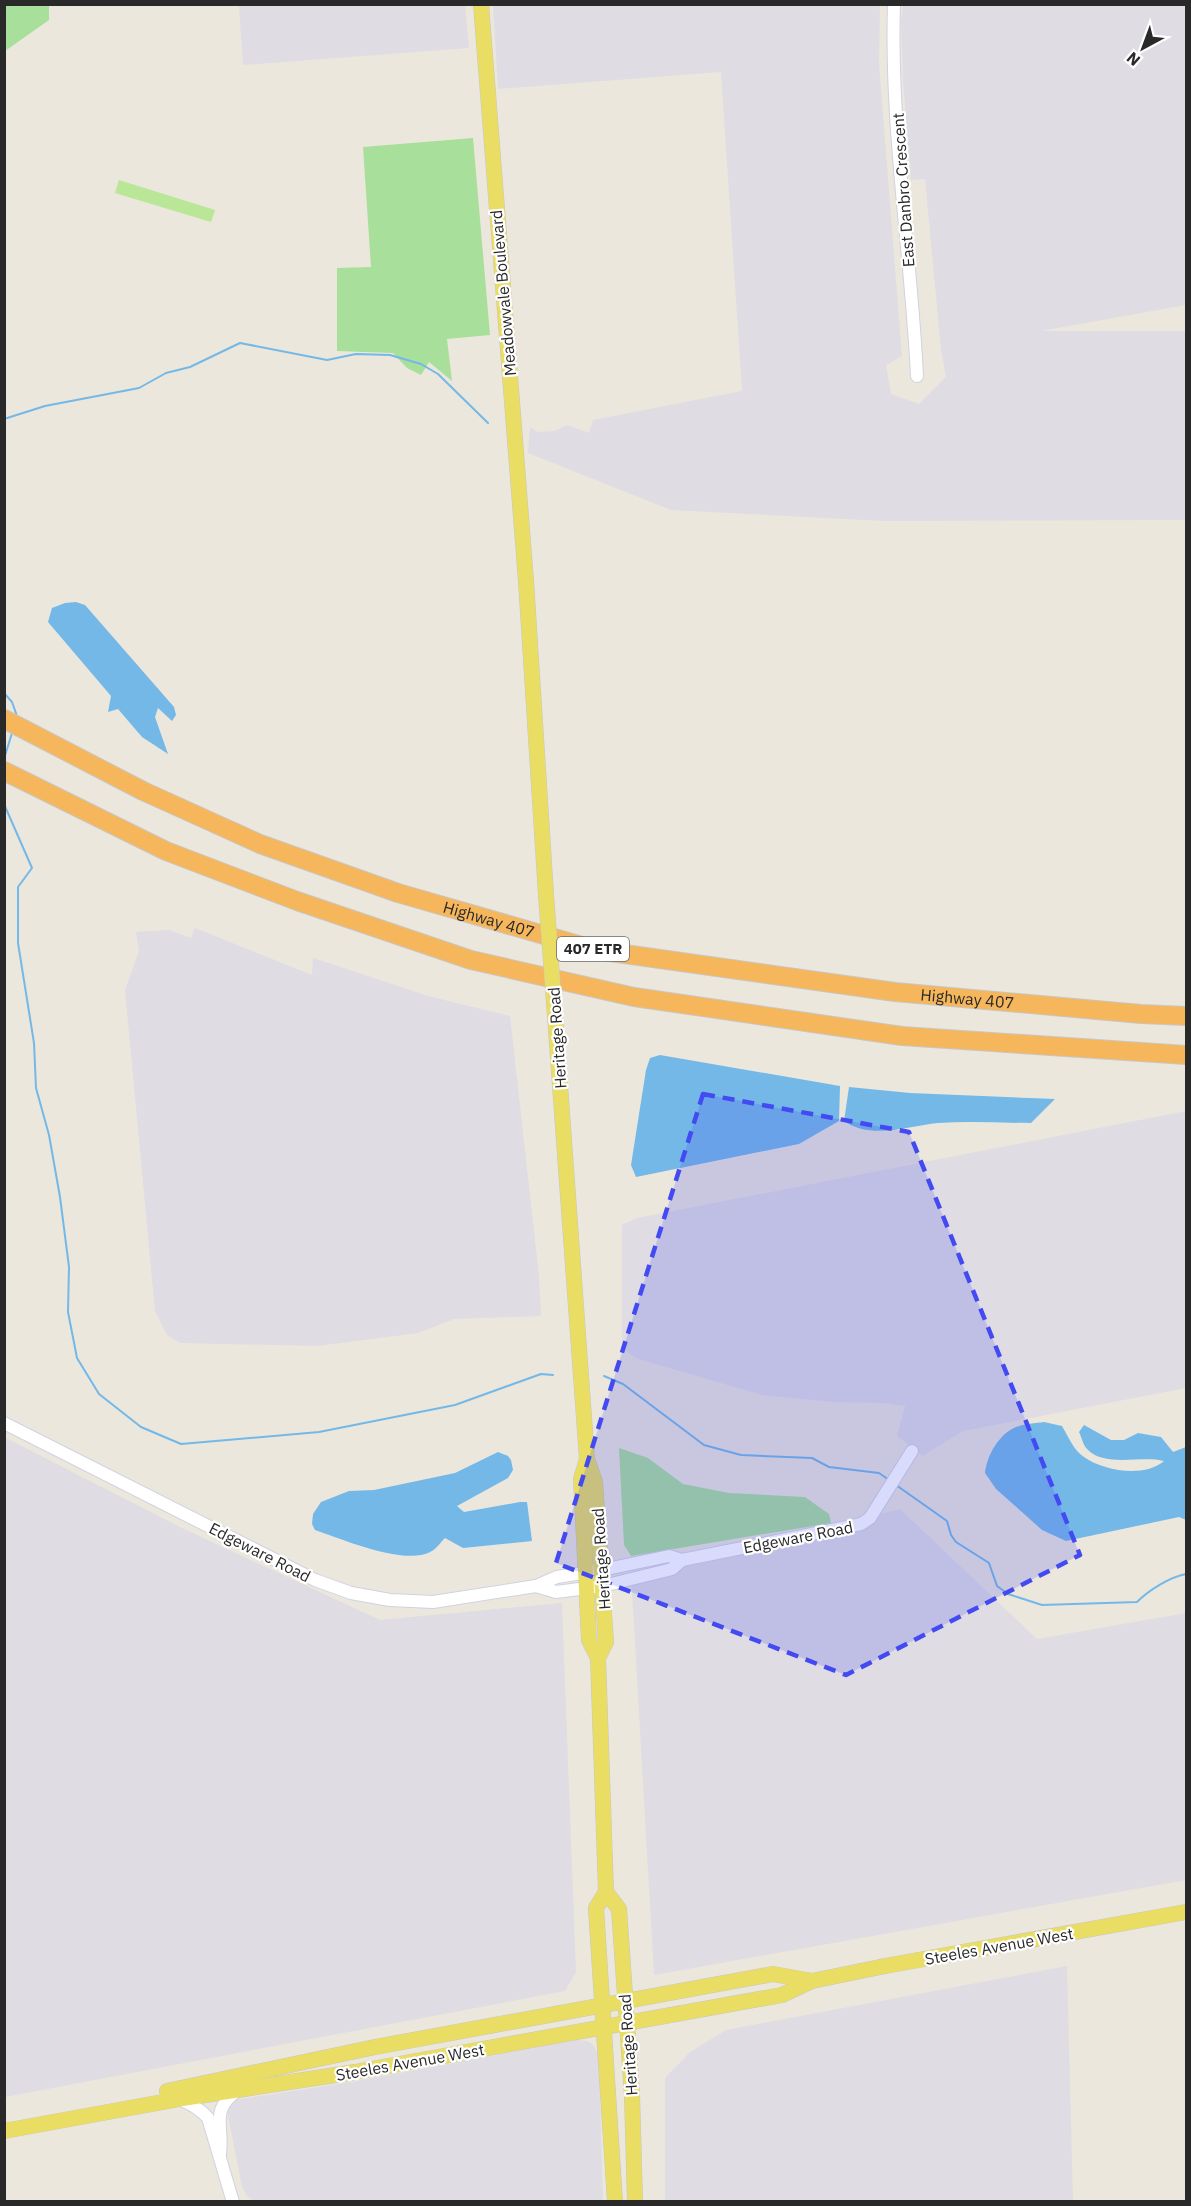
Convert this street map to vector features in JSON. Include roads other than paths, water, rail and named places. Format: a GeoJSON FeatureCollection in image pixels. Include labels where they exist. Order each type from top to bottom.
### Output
{"type":"FeatureCollection","features":[{"type":"Feature","properties":{"kind":"highway","name":"Highway 407"},"geometry":{"type":"LineString","coordinates":[[4,719],[143,791],[260,844],[398,893],[596,950],[895,992],[1186,1016]]}},
{"type":"Feature","properties":{"kind":"highway","name":"407 ETR"},"geometry":{"type":"LineString","coordinates":[[4,771],[166,851],[297,901],[471,960],[634,997],[902,1036],[1186,1055]]}},
{"type":"Feature","properties":{"kind":"main road","name":"Meadowvale Boulevard"},"geometry":{"type":"LineString","coordinates":[[481,4],[526,581]]}},
{"type":"Feature","properties":{"kind":"main road","name":"Heritage Road"},"geometry":{"type":"LineString","coordinates":[[526,581],[546,895],[587,1459],[595,1482],[602,1578],[606,1642],[598,1658]]}},
{"type":"Feature","properties":{"kind":"main road","name":"Heritage Road"},"geometry":{"type":"LineString","coordinates":[[587,1459],[580,1479],[589,1640],[598,1658],[606,1892],[596,1908],[615,2202]]}},
{"type":"Feature","properties":{"kind":"main road","name":"Heritage Road"},"geometry":{"type":"LineString","coordinates":[[606,1892],[619,1909],[633,2125],[635,2202]]}},
{"type":"Feature","properties":{"kind":"main road","name":"Steeles Avenue West"},"geometry":{"type":"LineString","coordinates":[[4,2131],[179,2099],[355,2072],[782,1995],[812,1981],[885,1966],[1186,1912]]}},
{"type":"Feature","properties":{"kind":"main road","name":"Steeles Avenue West"},"geometry":{"type":"LineString","coordinates":[[4,2121],[181,2088],[375,2046],[773,1974],[812,1981]]}},
{"type":"Feature","properties":{"kind":"street","name":"East Danbro Crescent"},"geometry":{"type":"LineString","coordinates":[[894,4],[894,70],[917,376]]}},
{"type":"Feature","properties":{"kind":"street","name":"Edgeware Road"},"geometry":{"type":"LineString","coordinates":[[4,1423],[315,1580],[351,1593],[390,1600],[433,1602],[536,1586],[557,1577],[586,1580],[672,1569],[682,1560],[861,1524],[870,1518],[912,1451]]}},
{"type":"Feature","properties":{"kind":"street"},"geometry":{"type":"LineString","coordinates":[[220,2155],[222,2139],[220,2109],[227,2098],[239,2090]]}},
{"type":"Feature","properties":{"kind":"street"},"geometry":{"type":"LineString","coordinates":[[179,2099],[203,2112],[210,2124],[233,2202]]}},
{"type":"Feature","properties":{"kind":"water"},"geometry":{"type":"Polygon","coordinates":[[[76,602],[85,605],[174,707],[176,715],[172,721],[158,708],[155,717],[168,754],[142,737],[118,709],[108,712],[111,696],[48,622],[52,608],[76,602]]]}},
{"type":"Feature","properties":{"kind":"water"},"geometry":{"type":"Polygon","coordinates":[[[660,1055],[840,1086],[839,1121],[799,1144],[636,1177],[631,1165],[646,1070],[650,1058],[660,1055]]]}},
{"type":"Feature","properties":{"kind":"water"},"geometry":{"type":"Polygon","coordinates":[[[849,1087],[910,1093],[1055,1099],[1031,1123],[938,1123],[878,1131],[855,1127],[844,1121],[849,1087]]]}},
{"type":"Feature","properties":{"kind":"water"},"geometry":{"type":"Polygon","coordinates":[[[1044,1422],[1062,1426],[1077,1451],[1092,1462],[1124,1471],[1146,1470],[1164,1461],[1113,1460],[1094,1455],[1086,1447],[1079,1432],[1084,1425],[1111,1440],[1124,1440],[1138,1433],[1161,1437],[1173,1452],[1186,1447],[1186,1520],[1179,1517],[1066,1541],[1042,1530],[996,1489],[985,1473],[991,1452],[1004,1435],[1019,1426],[1044,1422]]]}},
{"type":"Feature","properties":{"kind":"water"},"geometry":{"type":"Polygon","coordinates":[[[498,1452],[508,1456],[511,1460],[513,1470],[508,1478],[457,1506],[464,1512],[527,1502],[532,1541],[463,1548],[445,1538],[432,1551],[407,1556],[357,1545],[315,1530],[312,1524],[313,1514],[321,1502],[349,1491],[374,1490],[455,1473],[498,1452]]]}},
{"type":"Feature","properties":{"kind":"waterway"},"geometry":{"type":"LineString","coordinates":[[4,419],[45,406],[139,388],[166,373],[190,367],[240,343],[327,360],[356,354],[390,355],[421,364],[438,374],[488,423]]}},
{"type":"Feature","properties":{"kind":"waterway"},"geometry":{"type":"LineString","coordinates":[[4,693],[12,702],[17,716]]}},
{"type":"Feature","properties":{"kind":"waterway"},"geometry":{"type":"LineString","coordinates":[[4,759],[12,733]]}},
{"type":"Feature","properties":{"kind":"waterway"},"geometry":{"type":"LineString","coordinates":[[4,804],[32,868],[18,887],[18,943],[34,1043],[36,1088],[49,1135],[60,1197],[69,1267],[68,1312],[77,1358],[99,1394],[141,1427],[181,1444],[319,1432],[455,1405],[541,1374],[553,1375]]}},
{"type":"Feature","properties":{"kind":"waterway"},"geometry":{"type":"LineString","coordinates":[[604,1376],[623,1384],[704,1445],[741,1455],[812,1458],[829,1467],[879,1473],[889,1480]]}},
{"type":"Feature","properties":{"kind":"waterway"},"geometry":{"type":"LineString","coordinates":[[896,1485],[947,1521],[951,1535],[956,1542],[989,1563],[997,1586],[1008,1594],[1042,1605],[1137,1602],[1160,1585],[1186,1574]]}}]}
